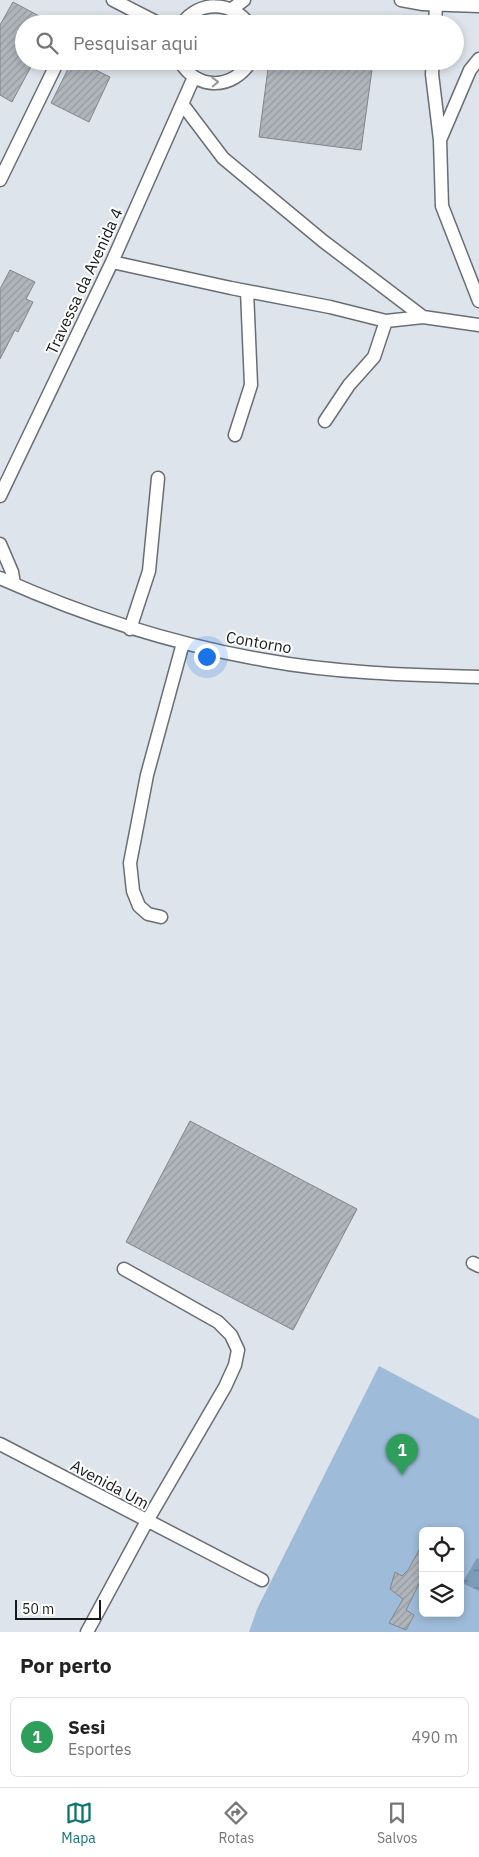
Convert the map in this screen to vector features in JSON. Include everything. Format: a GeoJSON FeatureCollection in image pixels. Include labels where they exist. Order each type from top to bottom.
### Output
{"type":"FeatureCollection","features":[{"type":"Feature","properties":{"kind":"street"},"geometry":{"type":"LineString","coordinates":[[112,0],[142,15]]}},
{"type":"Feature","properties":{"kind":"street"},"geometry":{"type":"LineString","coordinates":[[232,9],[244,0]]}},
{"type":"Feature","properties":{"kind":"street"},"geometry":{"type":"LineString","coordinates":[[401,0],[479,6]]}},
{"type":"Feature","properties":{"kind":"street"},"geometry":{"type":"LineString","coordinates":[[435,15],[436,4]]}},
{"type":"Feature","properties":{"kind":"street"},"geometry":{"type":"LineString","coordinates":[[190,15],[204,6],[217,5],[232,9],[242,15]]}},
{"type":"Feature","properties":{"kind":"street"},"geometry":{"type":"LineString","coordinates":[[440,140],[470,70],[479,59]]}},
{"type":"Feature","properties":{"kind":"street"},"geometry":{"type":"LineString","coordinates":[[0,180],[54,70]]}},
{"type":"Feature","properties":{"kind":"street"},"geometry":{"type":"LineString","coordinates":[[185,70],[194,78],[206,82],[219,83],[231,80],[244,70]]}},
{"type":"Feature","properties":{"kind":"street"},"geometry":{"type":"LineString","coordinates":[[432,70],[440,140],[442,206],[479,302]]}},
{"type":"Feature","properties":{"kind":"street","name":"Travessa da Avenida 4"},"geometry":{"type":"LineString","coordinates":[[0,496],[5,473],[112,262],[194,78]]}},
{"type":"Feature","properties":{"kind":"street"},"geometry":{"type":"LineString","coordinates":[[183,105],[224,158],[323,241],[423,318]]}},
{"type":"Feature","properties":{"kind":"street"},"geometry":{"type":"LineString","coordinates":[[112,262],[330,307],[386,321],[423,318],[479,325]]}},
{"type":"Feature","properties":{"kind":"street"},"geometry":{"type":"LineString","coordinates":[[235,435],[251,385],[247,291]]}},
{"type":"Feature","properties":{"kind":"street"},"geometry":{"type":"LineString","coordinates":[[325,421],[349,385],[374,357],[386,321]]}},
{"type":"Feature","properties":{"kind":"street"},"geometry":{"type":"LineString","coordinates":[[130,628],[149,571],[158,478]]}},
{"type":"Feature","properties":{"kind":"street"},"geometry":{"type":"LineString","coordinates":[[0,544],[12,572],[14,584]]}},
{"type":"Feature","properties":{"kind":"street","name":"Contorno"},"geometry":{"type":"LineString","coordinates":[[0,578],[67,606],[130,628],[183,643],[265,660],[389,674],[479,677]]}},
{"type":"Feature","properties":{"kind":"street"},"geometry":{"type":"LineString","coordinates":[[161,917],[148,914],[139,906],[133,891],[130,862],[147,775],[183,643]]}},
{"type":"Feature","properties":{"kind":"street"},"geometry":{"type":"LineString","coordinates":[[124,1269],[218,1322],[231,1335],[238,1350],[235,1365],[225,1387],[147,1522],[262,1580]]}},
{"type":"Feature","properties":{"kind":"street","name":"Avenida Um"},"geometry":{"type":"LineString","coordinates":[[0,1444],[147,1522],[87,1632]]}},
{"type":"Feature","properties":{"kind":"shaded area"},"geometry":{"type":"Polygon","coordinates":[[[379,1366],[479,1419],[479,1632],[249,1632],[257,1609],[379,1366]]]}},
{"type":"Feature","properties":{"kind":"water"},"geometry":{"type":"Polygon","coordinates":[[[477,1558],[479,1559],[479,1591],[464,1584],[464,1580],[477,1558]]]}},
{"type":"Feature","properties":{"kind":"building"},"geometry":{"type":"Polygon","coordinates":[[[13,2],[37,15],[15,15],[15,70],[29,70],[12,102],[0,95],[0,25],[13,2]]]}},
{"type":"Feature","properties":{"kind":"building"},"geometry":{"type":"Polygon","coordinates":[[[68,70],[96,70],[110,77],[89,122],[51,103],[68,70]]]}},
{"type":"Feature","properties":{"kind":"building"},"geometry":{"type":"Polygon","coordinates":[[[268,70],[372,70],[361,150],[259,137],[268,70]]]}},
{"type":"Feature","properties":{"kind":"building"},"geometry":{"type":"Polygon","coordinates":[[[10,270],[35,282],[26,299],[33,302],[18,332],[15,330],[0,359],[0,289],[10,270]]]}},
{"type":"Feature","properties":{"kind":"building"},"geometry":{"type":"Polygon","coordinates":[[[190,1121],[357,1209],[293,1330],[126,1242],[190,1121]]]}},
{"type":"Feature","properties":{"kind":"building"},"geometry":{"type":"Polygon","coordinates":[[[419,1550],[419,1584],[406,1610],[414,1615],[406,1630],[389,1623],[403,1599],[390,1589],[395,1572],[402,1576],[408,1570],[419,1550]]]}},
{"type":"Feature","properties":{"kind":"place","name":"Sesi"},"geometry":{"type":"Point","coordinates":[402,1475]}}]}
